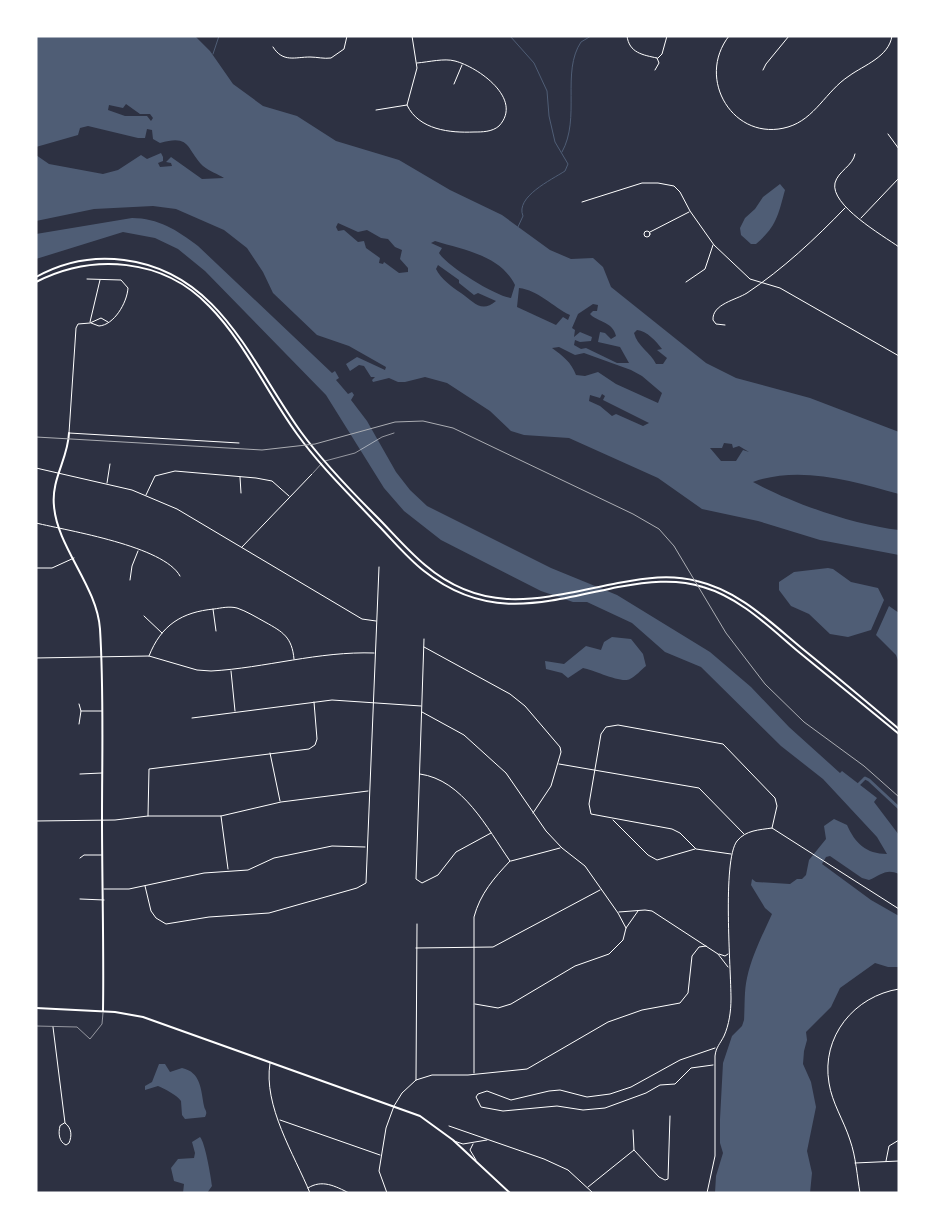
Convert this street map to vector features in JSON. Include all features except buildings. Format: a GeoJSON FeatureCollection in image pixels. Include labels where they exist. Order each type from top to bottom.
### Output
{"type":"FeatureCollection","features":[{"type":"Feature","properties":{"kind":"main road"},"geometry":{"type":"LineString","coordinates":[[36,277],[67,264],[106,259],[148,264],[184,280],[211,301],[225,317],[302,433],[334,473],[413,554],[442,578],[464,589],[490,597],[519,600],[535,599],[628,581],[667,577],[697,581],[713,586],[752,608],[899,728]]}},
{"type":"Feature","properties":{"kind":"main road"},"geometry":{"type":"LineString","coordinates":[[36,282],[78,266],[113,264],[134,266],[175,280],[203,300],[219,316],[298,435],[331,476],[414,562],[446,586],[468,596],[493,603],[518,605],[542,603],[635,584],[671,582],[702,586],[717,592],[760,619],[899,734]]}},
{"type":"Feature","properties":{"kind":"main road"},"geometry":{"type":"LineString","coordinates":[[69,433],[66,450],[55,481],[54,505],[60,529],[98,617],[103,711],[103,1011]]}},
{"type":"Feature","properties":{"kind":"main road"},"geometry":{"type":"LineString","coordinates":[[36,1008],[103,1011],[143,1017],[420,1116],[453,1140],[510,1193]]}},
{"type":"Feature","properties":{"kind":"street"},"geometry":{"type":"LineString","coordinates":[[273,48],[278,54],[288,59],[309,57],[331,58],[342,51],[346,36]]}},
{"type":"Feature","properties":{"kind":"street"},"geometry":{"type":"LineString","coordinates":[[412,36],[418,63],[408,105],[416,118],[443,131],[482,132],[497,128],[506,112],[504,98],[490,81],[463,64],[449,60],[418,63]]}},
{"type":"Feature","properties":{"kind":"street"},"geometry":{"type":"LineString","coordinates":[[627,36],[628,44],[633,50],[657,58]]}},
{"type":"Feature","properties":{"kind":"street"},"geometry":{"type":"LineString","coordinates":[[657,58],[662,54],[667,36]]}},
{"type":"Feature","properties":{"kind":"street"},"geometry":{"type":"LineString","coordinates":[[729,36],[720,52],[716,65],[716,81],[720,96],[737,118],[763,129],[786,128],[804,119],[847,77],[884,53],[892,36]]}},
{"type":"Feature","properties":{"kind":"street"},"geometry":{"type":"LineString","coordinates":[[763,70],[789,36]]}},
{"type":"Feature","properties":{"kind":"street"},"geometry":{"type":"LineString","coordinates":[[655,70],[659,63],[657,58]]}},
{"type":"Feature","properties":{"kind":"street"},"geometry":{"type":"LineString","coordinates":[[454,84],[463,64]]}},
{"type":"Feature","properties":{"kind":"street"},"geometry":{"type":"LineString","coordinates":[[376,110],[408,105]]}},
{"type":"Feature","properties":{"kind":"street"},"geometry":{"type":"LineString","coordinates":[[888,134],[899,149]]}},
{"type":"Feature","properties":{"kind":"street"},"geometry":{"type":"LineString","coordinates":[[854,154],[853,160],[836,182],[836,195],[845,208],[899,248]]}},
{"type":"Feature","properties":{"kind":"street"},"geometry":{"type":"LineString","coordinates":[[861,219],[899,178]]}},
{"type":"Feature","properties":{"kind":"street"},"geometry":{"type":"LineString","coordinates":[[582,202],[632,186],[658,183],[671,185],[678,190],[714,245],[746,275],[762,282],[770,283],[790,293],[899,356]]}},
{"type":"Feature","properties":{"kind":"street"},"geometry":{"type":"LineString","coordinates":[[725,325],[716,324],[713,320],[717,310],[762,282],[813,241],[845,208]]}},
{"type":"Feature","properties":{"kind":"street"},"geometry":{"type":"LineString","coordinates":[[650,232],[690,211]]}},
{"type":"Feature","properties":{"kind":"street"},"geometry":{"type":"LineString","coordinates":[[686,282],[706,269],[710,250],[714,245]]}},
{"type":"Feature","properties":{"kind":"street"},"geometry":{"type":"LineString","coordinates":[[87,279],[121,280],[128,288],[126,302],[104,326],[90,323]]}},
{"type":"Feature","properties":{"kind":"street"},"geometry":{"type":"LineString","coordinates":[[90,323],[100,279]]}},
{"type":"Feature","properties":{"kind":"street"},"geometry":{"type":"LineString","coordinates":[[108,322],[101,318],[90,323],[78,324],[76,328],[69,433],[239,443]]}},
{"type":"Feature","properties":{"kind":"street"},"geometry":{"type":"LineString","coordinates":[[107,484],[110,464]]}},
{"type":"Feature","properties":{"kind":"street"},"geometry":{"type":"LineString","coordinates":[[36,468],[107,484],[146,496],[177,509],[362,618],[376,621]]}},
{"type":"Feature","properties":{"kind":"street"},"geometry":{"type":"LineString","coordinates":[[146,496],[155,476],[175,471],[240,476],[272,481],[289,496]]}},
{"type":"Feature","properties":{"kind":"street"},"geometry":{"type":"LineString","coordinates":[[242,548],[289,496],[312,474]]}},
{"type":"Feature","properties":{"kind":"street"},"geometry":{"type":"LineString","coordinates":[[240,476],[241,493]]}},
{"type":"Feature","properties":{"kind":"street"},"geometry":{"type":"LineString","coordinates":[[36,523],[110,540],[139,550],[171,566],[180,576]]}},
{"type":"Feature","properties":{"kind":"street"},"geometry":{"type":"LineString","coordinates":[[130,580],[132,566],[139,550]]}},
{"type":"Feature","properties":{"kind":"street"},"geometry":{"type":"LineString","coordinates":[[36,568],[52,568],[74,558]]}},
{"type":"Feature","properties":{"kind":"street"},"geometry":{"type":"LineString","coordinates":[[145,886],[152,912],[156,918],[166,924],[209,917],[268,913],[357,888],[366,883],[368,791],[379,567]]}},
{"type":"Feature","properties":{"kind":"street"},"geometry":{"type":"LineString","coordinates":[[149,656],[154,644],[163,633],[185,614],[213,609],[238,608],[279,631],[290,640],[294,660]]}},
{"type":"Feature","properties":{"kind":"street"},"geometry":{"type":"LineString","coordinates":[[213,609],[216,631]]}},
{"type":"Feature","properties":{"kind":"street"},"geometry":{"type":"LineString","coordinates":[[36,613],[36,778]]}},
{"type":"Feature","properties":{"kind":"street"},"geometry":{"type":"LineString","coordinates":[[144,616],[163,633]]}},
{"type":"Feature","properties":{"kind":"street"},"geometry":{"type":"LineString","coordinates":[[424,639],[415,872],[419,882],[426,882],[432,879],[456,852],[491,833]]}},
{"type":"Feature","properties":{"kind":"street"},"geometry":{"type":"LineString","coordinates":[[424,646],[510,694],[524,706],[560,748],[558,764],[551,786],[532,814]]}},
{"type":"Feature","properties":{"kind":"street"},"geometry":{"type":"LineString","coordinates":[[36,658],[149,656],[197,670],[231,670],[294,660],[375,653]]}},
{"type":"Feature","properties":{"kind":"street"},"geometry":{"type":"LineString","coordinates":[[231,670],[236,713]]}},
{"type":"Feature","properties":{"kind":"street"},"geometry":{"type":"LineString","coordinates":[[192,718],[332,700],[422,706]]}},
{"type":"Feature","properties":{"kind":"street"},"geometry":{"type":"LineString","coordinates":[[148,816],[148,769],[309,749],[315,745],[314,702]]}},
{"type":"Feature","properties":{"kind":"street"},"geometry":{"type":"LineString","coordinates":[[79,704],[81,711],[79,724]]}},
{"type":"Feature","properties":{"kind":"street"},"geometry":{"type":"LineString","coordinates":[[81,711],[103,711]]}},
{"type":"Feature","properties":{"kind":"street"},"geometry":{"type":"LineString","coordinates":[[422,712],[464,735],[493,759],[506,773],[532,814],[562,848],[585,866],[618,912],[626,928]]}},
{"type":"Feature","properties":{"kind":"street"},"geometry":{"type":"LineString","coordinates":[[696,849],[680,833],[672,829],[591,814],[589,809],[601,734],[606,726],[618,725],[722,744],[775,798],[777,806],[772,828]]}},
{"type":"Feature","properties":{"kind":"street"},"geometry":{"type":"LineString","coordinates":[[270,753],[281,802]]}},
{"type":"Feature","properties":{"kind":"street"},"geometry":{"type":"LineString","coordinates":[[558,764],[699,788],[744,834]]}},
{"type":"Feature","properties":{"kind":"street"},"geometry":{"type":"LineString","coordinates":[[80,774],[102,773]]}},
{"type":"Feature","properties":{"kind":"street"},"geometry":{"type":"LineString","coordinates":[[419,774],[435,778],[462,797],[491,833],[510,861]]}},
{"type":"Feature","properties":{"kind":"street"},"geometry":{"type":"LineString","coordinates":[[36,821],[102,820],[148,816],[221,816],[281,802],[368,791]]}},
{"type":"Feature","properties":{"kind":"street"},"geometry":{"type":"LineString","coordinates":[[221,816],[228,870]]}},
{"type":"Feature","properties":{"kind":"street"},"geometry":{"type":"LineString","coordinates":[[611,818],[622,826],[648,855],[657,860],[696,849],[731,854]]}},
{"type":"Feature","properties":{"kind":"street"},"geometry":{"type":"LineString","coordinates":[[707,1193],[714,1156],[714,1065],[716,1048],[724,1036],[729,1022],[731,1000],[729,953],[731,854],[735,844],[744,834],[752,830],[772,828],[899,909]]}},
{"type":"Feature","properties":{"kind":"street"},"geometry":{"type":"LineString","coordinates":[[104,889],[145,886],[228,870],[248,870],[274,858],[326,846],[366,847]]}},
{"type":"Feature","properties":{"kind":"street"},"geometry":{"type":"LineString","coordinates":[[474,1074],[473,946],[474,916],[478,902],[486,888],[510,861],[562,848]]}},
{"type":"Feature","properties":{"kind":"street"},"geometry":{"type":"LineString","coordinates":[[80,858],[84,855],[103,855]]}},
{"type":"Feature","properties":{"kind":"street"},"geometry":{"type":"LineString","coordinates":[[416,948],[493,947],[601,889]]}},
{"type":"Feature","properties":{"kind":"street"},"geometry":{"type":"LineString","coordinates":[[80,899],[104,900]]}},
{"type":"Feature","properties":{"kind":"street"},"geometry":{"type":"LineString","coordinates":[[474,1004],[498,1008],[519,1000],[575,966],[609,954],[623,940],[626,928],[638,911]]}},
{"type":"Feature","properties":{"kind":"street"},"geometry":{"type":"LineString","coordinates":[[618,912],[652,911],[718,954],[725,956],[729,953]]}},
{"type":"Feature","properties":{"kind":"street"},"geometry":{"type":"LineString","coordinates":[[416,1080],[417,924]]}},
{"type":"Feature","properties":{"kind":"street"},"geometry":{"type":"LineString","coordinates":[[386,1193],[379,1171],[380,1155],[394,1106],[402,1094],[416,1080],[432,1075],[474,1074],[527,1069],[608,1022],[642,1010],[680,1003],[688,993],[692,956],[699,947],[706,946]]}},
{"type":"Feature","properties":{"kind":"street"},"geometry":{"type":"LineString","coordinates":[[718,954],[729,968]]}},
{"type":"Feature","properties":{"kind":"street"},"geometry":{"type":"LineString","coordinates":[[860,1193],[851,1142],[829,1083],[830,1049],[840,1027],[853,1011],[870,998],[899,989]]}},
{"type":"Feature","properties":{"kind":"street"},"geometry":{"type":"LineString","coordinates":[[54,1027],[65,1123],[69,1127],[71,1134],[70,1141],[66,1145],[62,1143],[59,1133],[60,1126],[65,1123]]}},
{"type":"Feature","properties":{"kind":"street"},"geometry":{"type":"LineString","coordinates":[[714,1065],[691,1068],[674,1084],[660,1085],[646,1093],[604,1108],[582,1110],[557,1106],[503,1111],[480,1107],[476,1097],[478,1094],[487,1091],[511,1100],[560,1090],[587,1098],[610,1094],[631,1087],[680,1060],[716,1048]]}},
{"type":"Feature","properties":{"kind":"street"},"geometry":{"type":"LineString","coordinates":[[270,1062],[268,1090],[310,1193]]}},
{"type":"Feature","properties":{"kind":"street"},"geometry":{"type":"LineString","coordinates":[[633,1130],[634,1150],[659,1177],[665,1180],[668,1178],[670,1116]]}},
{"type":"Feature","properties":{"kind":"street"},"geometry":{"type":"LineString","coordinates":[[280,1120],[380,1155]]}},
{"type":"Feature","properties":{"kind":"street"},"geometry":{"type":"LineString","coordinates":[[449,1126],[556,1164],[568,1170],[593,1193]]}},
{"type":"Feature","properties":{"kind":"street"},"geometry":{"type":"LineString","coordinates":[[453,1140],[464,1144],[487,1140]]}},
{"type":"Feature","properties":{"kind":"street"},"geometry":{"type":"LineString","coordinates":[[886,1162],[889,1146],[899,1140]]}},
{"type":"Feature","properties":{"kind":"street"},"geometry":{"type":"LineString","coordinates":[[473,1143],[470,1150],[478,1163]]}},
{"type":"Feature","properties":{"kind":"street"},"geometry":{"type":"LineString","coordinates":[[587,1187],[634,1150]]}},
{"type":"Feature","properties":{"kind":"street"},"geometry":{"type":"LineString","coordinates":[[855,1162],[899,1161]]}},
{"type":"Feature","properties":{"kind":"street"},"geometry":{"type":"LineString","coordinates":[[308,1188],[313,1184],[326,1183],[348,1193]]}},
{"type":"Feature","properties":{"kind":"lane"},"geometry":{"type":"LineString","coordinates":[[312,474],[328,458],[360,451],[379,438],[394,433]]}},
{"type":"Feature","properties":{"kind":"lane"},"geometry":{"type":"LineString","coordinates":[[36,1026],[77,1027],[90,1039],[102,1024],[103,1011]]}},
{"type":"Feature","properties":{"kind":"water"},"geometry":{"type":"Polygon","coordinates":[[[36,36],[195,36],[210,51],[233,84],[263,106],[297,116],[336,141],[399,160],[450,190],[502,215],[550,250],[571,259],[593,258],[603,267],[611,287],[706,363],[736,378],[810,398],[899,432],[899,494],[845,480],[807,475],[771,477],[753,482],[786,498],[824,512],[863,523],[899,530],[899,555],[820,540],[758,521],[702,509],[658,478],[569,438],[524,435],[511,431],[490,411],[447,383],[425,377],[405,382],[398,382],[389,378],[373,382],[372,380],[375,377],[371,377],[364,366],[359,365],[350,371],[346,364],[357,357],[385,370],[386,367],[349,346],[317,335],[273,293],[263,272],[247,248],[224,230],[176,209],[153,206],[94,209],[36,221],[36,155],[49,164],[103,174],[118,170],[141,155],[147,159],[161,153],[163,161],[158,163],[160,167],[172,166],[171,163],[166,162],[171,157],[202,179],[224,178],[203,166],[183,142],[177,140],[160,143],[153,139],[152,130],[147,129],[145,138],[138,138],[88,126],[80,128],[78,135],[36,147],[36,36]],[[126,104],[123,108],[109,105],[108,110],[125,116],[147,116],[151,121],[153,118],[150,114],[140,114],[126,104]],[[338,223],[336,227],[338,231],[344,230],[358,242],[364,241],[366,248],[380,258],[379,263],[383,264],[384,262],[399,273],[408,272],[408,268],[400,259],[402,250],[395,247],[388,239],[381,238],[367,230],[358,232],[338,223]],[[435,241],[431,243],[442,248],[439,253],[451,265],[483,286],[511,298],[515,285],[508,275],[491,260],[435,241]],[[438,265],[436,269],[441,276],[477,305],[491,305],[496,301],[478,293],[474,295],[459,283],[459,280],[438,265]],[[519,288],[517,307],[556,325],[563,317],[568,320],[570,315],[539,295],[519,288]],[[593,304],[578,314],[572,328],[575,330],[574,337],[580,332],[592,337],[591,341],[580,342],[575,340],[574,345],[581,349],[586,348],[617,363],[629,363],[620,347],[598,342],[600,332],[605,333],[611,339],[616,336],[610,326],[590,314],[593,311],[597,311],[598,305],[593,304]],[[637,330],[634,333],[656,364],[663,364],[667,358],[657,350],[662,349],[648,334],[637,330]],[[559,347],[552,348],[563,357],[576,375],[585,376],[598,372],[616,384],[658,403],[662,393],[642,376],[631,370],[584,353],[575,355],[559,347]],[[602,394],[600,398],[590,395],[589,401],[600,406],[612,416],[616,414],[643,426],[649,423],[603,400],[605,396],[602,394]],[[724,443],[722,448],[710,448],[721,461],[736,461],[743,450],[749,452],[739,446],[733,448],[732,444],[724,443]]]}},
{"type":"Feature","properties":{"kind":"water"},"geometry":{"type":"Polygon","coordinates":[[[780,184],[785,190],[776,220],[763,238],[756,244],[751,244],[741,235],[740,228],[745,218],[755,209],[763,197],[780,184]]]}},
{"type":"Feature","properties":{"kind":"water"},"geometry":{"type":"Polygon","coordinates":[[[132,218],[150,220],[167,226],[198,246],[332,373],[335,371],[339,378],[336,380],[348,394],[352,392],[354,395],[351,400],[367,421],[396,472],[410,490],[427,506],[551,568],[617,595],[710,652],[751,687],[789,727],[840,773],[842,771],[877,798],[874,802],[899,835],[899,874],[887,872],[869,880],[862,878],[830,856],[826,857],[822,864],[871,900],[899,916],[899,967],[888,967],[875,963],[840,988],[831,1007],[806,1032],[807,1040],[803,1064],[811,1082],[816,1107],[807,1151],[812,1173],[810,1193],[715,1193],[716,1176],[723,1153],[720,1143],[720,1119],[723,1063],[732,1036],[742,1026],[744,1020],[745,988],[749,969],[772,914],[765,908],[751,885],[752,879],[756,882],[790,884],[797,879],[802,879],[806,875],[809,860],[826,839],[824,826],[834,819],[847,825],[858,842],[867,850],[887,854],[877,837],[823,779],[781,746],[701,667],[665,652],[632,623],[587,602],[573,602],[541,591],[441,540],[404,511],[384,488],[326,395],[205,271],[178,249],[155,238],[123,232],[36,259],[36,234],[132,218]]]}},
{"type":"Feature","properties":{"kind":"water"},"geometry":{"type":"Polygon","coordinates":[[[833,569],[851,582],[878,588],[884,600],[871,630],[848,637],[830,634],[809,614],[791,606],[779,590],[779,582],[794,572],[833,569]]]}},
{"type":"Feature","properties":{"kind":"water"},"geometry":{"type":"Polygon","coordinates":[[[889,606],[899,613],[899,663],[896,655],[876,635],[889,606]]]}},
{"type":"Feature","properties":{"kind":"water"},"geometry":{"type":"Polygon","coordinates":[[[612,637],[631,639],[643,654],[646,666],[630,679],[621,680],[583,668],[568,678],[562,673],[546,669],[545,661],[564,664],[586,646],[601,650],[604,642],[612,637]]]}},
{"type":"Feature","properties":{"kind":"water"},"geometry":{"type":"Polygon","coordinates":[[[159,1064],[165,1064],[170,1072],[182,1068],[193,1073],[201,1088],[206,1112],[205,1117],[185,1119],[182,1115],[181,1101],[174,1094],[158,1086],[145,1090],[145,1086],[152,1082],[159,1064]]]}},
{"type":"Feature","properties":{"kind":"water"},"geometry":{"type":"Polygon","coordinates":[[[200,1137],[206,1152],[212,1186],[207,1193],[183,1193],[184,1184],[174,1181],[171,1168],[178,1159],[194,1158],[195,1153],[192,1142],[200,1137]]]}},
{"type":"Feature","properties":{"kind":"waterway"},"geometry":{"type":"LineString","coordinates":[[213,54],[219,36]]}},
{"type":"Feature","properties":{"kind":"waterway"},"geometry":{"type":"LineString","coordinates":[[510,36],[534,63],[547,91],[549,116],[555,142],[568,164],[565,171],[543,184],[524,202],[523,216],[517,229]]}},
{"type":"Feature","properties":{"kind":"waterway"},"geometry":{"type":"LineString","coordinates":[[562,152],[570,125],[571,81],[575,54],[581,42],[591,36]]}},
{"type":"Feature","properties":{"kind":"waterway"},"geometry":{"type":"LineString","coordinates":[[856,787],[865,778],[899,808]]}},
{"type":"Feature","properties":{"kind":"railway"},"geometry":{"type":"LineString","coordinates":[[36,437],[262,450],[315,444],[395,422],[423,421],[453,428],[633,514],[659,529],[674,546],[726,633],[765,684],[804,722],[864,766],[899,797]]}}]}
